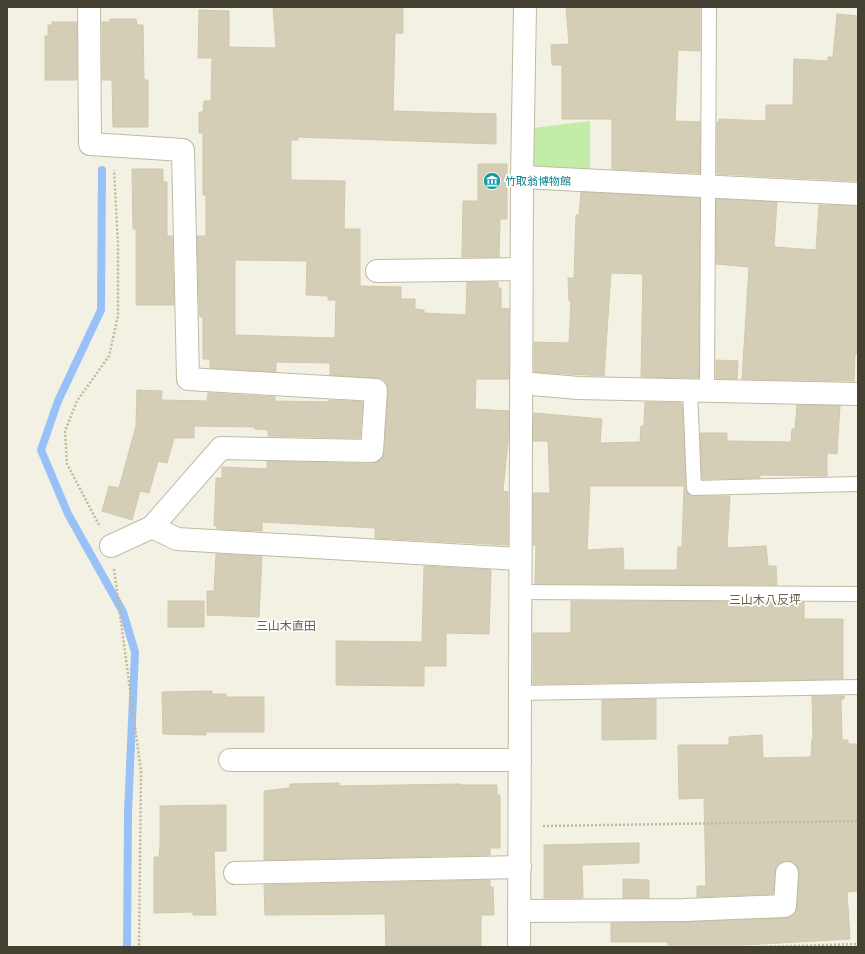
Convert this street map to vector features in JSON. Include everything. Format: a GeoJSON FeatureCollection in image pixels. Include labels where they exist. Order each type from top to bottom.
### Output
{"type":"FeatureCollection","features":[{"type":"Feature","properties":{"kind":"street"},"geometry":{"type":"LineString","coordinates":[[89,7],[90,144],[183,150],[188,379],[376,390],[372,451],[221,448],[152,527],[110,546]]}},
{"type":"Feature","properties":{"kind":"street"},"geometry":{"type":"LineString","coordinates":[[519,947],[521,269],[525,7]]}},
{"type":"Feature","properties":{"kind":"street"},"geometry":{"type":"LineString","coordinates":[[522,177],[858,194]]}},
{"type":"Feature","properties":{"kind":"street"},"geometry":{"type":"LineString","coordinates":[[377,271],[521,269]]}},
{"type":"Feature","properties":{"kind":"street"},"geometry":{"type":"LineString","coordinates":[[521,383],[578,388],[699,389],[858,394]]}},
{"type":"Feature","properties":{"kind":"street"},"geometry":{"type":"LineString","coordinates":[[152,527],[178,539],[520,559]]}},
{"type":"Feature","properties":{"kind":"street"},"geometry":{"type":"LineString","coordinates":[[230,760],[520,760]]}},
{"type":"Feature","properties":{"kind":"street"},"geometry":{"type":"LineString","coordinates":[[235,873],[520,867]]}},
{"type":"Feature","properties":{"kind":"street"},"geometry":{"type":"LineString","coordinates":[[519,911],[685,910],[785,906],[787,873]]}},
{"type":"Feature","properties":{"kind":"lane"},"geometry":{"type":"LineString","coordinates":[[709,7],[707,186],[694,488],[858,484]]}},
{"type":"Feature","properties":{"kind":"lane"},"geometry":{"type":"LineString","coordinates":[[520,592],[858,594]]}},
{"type":"Feature","properties":{"kind":"lane"},"geometry":{"type":"LineString","coordinates":[[520,693],[858,687]]}},
{"type":"Feature","properties":{"kind":"path"},"geometry":{"type":"LineString","coordinates":[[520,826],[858,821]]}},
{"type":"Feature","properties":{"kind":"path"},"geometry":{"type":"LineString","coordinates":[[762,947],[858,944]]}},
{"type":"Feature","properties":{"kind":"green space"},"geometry":{"type":"Polygon","coordinates":[[[590,121],[590,172],[531,170],[533,128],[590,121]]]}},
{"type":"Feature","properties":{"kind":"building"},"geometry":{"type":"Polygon","coordinates":[[[273,7],[403,7],[403,33],[395,33],[393,111],[496,114],[496,144],[298,137],[298,140],[291,140],[291,180],[345,181],[344,229],[360,229],[360,286],[401,287],[401,299],[415,299],[415,309],[424,310],[424,313],[466,315],[467,282],[498,282],[498,288],[501,288],[501,308],[509,309],[509,379],[476,379],[475,409],[509,411],[508,441],[503,491],[508,492],[508,545],[375,538],[375,528],[262,522],[262,531],[217,529],[217,526],[214,526],[216,478],[222,478],[222,467],[267,469],[267,461],[372,464],[378,462],[383,457],[384,452],[388,391],[387,384],[383,379],[330,375],[330,363],[276,362],[276,372],[210,368],[210,359],[203,359],[203,317],[200,317],[199,305],[197,236],[206,236],[206,195],[203,195],[203,133],[199,133],[199,112],[203,112],[204,101],[211,101],[212,58],[198,58],[199,10],[229,11],[229,47],[276,48],[273,7]],[[235,260],[235,335],[335,338],[336,300],[328,300],[328,296],[306,295],[307,261],[235,260]]]}},
{"type":"Feature","properties":{"kind":"building"},"geometry":{"type":"Polygon","coordinates":[[[566,7],[700,7],[700,51],[678,50],[675,121],[700,122],[700,173],[612,169],[612,119],[562,119],[562,65],[552,65],[551,45],[569,44],[566,7]]]}},
{"type":"Feature","properties":{"kind":"building"},"geometry":{"type":"Polygon","coordinates":[[[837,14],[858,16],[858,181],[717,174],[717,122],[719,122],[719,119],[766,121],[766,105],[793,105],[794,59],[828,61],[828,57],[833,57],[837,14]]]}},
{"type":"Feature","properties":{"kind":"building"},"geometry":{"type":"Polygon","coordinates":[[[110,19],[136,19],[137,25],[143,25],[144,80],[148,80],[148,127],[113,127],[112,80],[102,80],[102,22],[110,22],[110,19]]]}},
{"type":"Feature","properties":{"kind":"building"},"geometry":{"type":"Polygon","coordinates":[[[52,22],[77,22],[77,80],[45,80],[45,36],[48,36],[48,25],[52,25],[52,22]]]}},
{"type":"Feature","properties":{"kind":"building"},"geometry":{"type":"Polygon","coordinates":[[[478,164],[507,164],[507,219],[500,219],[499,257],[462,257],[463,201],[478,201],[478,164]]]}},
{"type":"Feature","properties":{"kind":"building"},"geometry":{"type":"Polygon","coordinates":[[[132,169],[163,169],[163,182],[167,182],[167,236],[172,236],[174,305],[136,305],[136,229],[133,229],[132,169]]]}},
{"type":"Feature","properties":{"kind":"building"},"geometry":{"type":"Polygon","coordinates":[[[581,192],[700,198],[699,378],[641,377],[643,274],[611,273],[604,376],[534,372],[534,342],[569,343],[571,301],[569,301],[568,278],[574,278],[576,215],[579,215],[581,192]]]}},
{"type":"Feature","properties":{"kind":"building"},"geometry":{"type":"Polygon","coordinates":[[[716,199],[777,202],[774,247],[816,250],[819,205],[858,206],[858,354],[855,354],[854,381],[742,379],[749,267],[716,264],[716,199]]]}},
{"type":"Feature","properties":{"kind":"building"},"geometry":{"type":"Polygon","coordinates":[[[716,360],[738,361],[737,379],[716,378],[716,360]]]}},
{"type":"Feature","properties":{"kind":"building"},"geometry":{"type":"Polygon","coordinates":[[[137,390],[162,391],[161,400],[207,401],[208,393],[275,397],[275,401],[329,402],[329,400],[363,402],[360,438],[268,436],[268,430],[255,429],[255,427],[194,426],[194,438],[174,438],[167,463],[158,461],[149,493],[140,491],[132,520],[102,511],[109,486],[119,488],[136,426],[137,390]]]}},
{"type":"Feature","properties":{"kind":"building"},"geometry":{"type":"Polygon","coordinates":[[[645,402],[682,403],[687,492],[694,496],[730,496],[727,548],[766,546],[768,566],[776,566],[777,585],[535,584],[536,545],[533,545],[533,493],[550,493],[548,441],[533,441],[534,413],[602,419],[600,443],[640,442],[641,426],[644,426],[645,402]],[[590,486],[587,550],[623,548],[624,570],[677,570],[678,547],[682,547],[684,486],[590,486]]]}},
{"type":"Feature","properties":{"kind":"building"},"geometry":{"type":"Polygon","coordinates":[[[797,405],[840,406],[837,454],[827,453],[827,476],[760,475],[760,478],[702,479],[700,433],[727,433],[727,441],[791,442],[792,429],[795,429],[797,405]]]}},
{"type":"Feature","properties":{"kind":"building"},"geometry":{"type":"Polygon","coordinates":[[[216,554],[262,556],[259,617],[207,615],[207,591],[214,591],[216,554]]]}},
{"type":"Feature","properties":{"kind":"building"},"geometry":{"type":"Polygon","coordinates":[[[424,566],[491,570],[489,634],[446,633],[446,666],[424,666],[424,686],[336,685],[336,641],[422,642],[424,566]]]}},
{"type":"Feature","properties":{"kind":"building"},"geometry":{"type":"Polygon","coordinates":[[[168,601],[204,601],[204,627],[168,627],[168,601]]]}},
{"type":"Feature","properties":{"kind":"building"},"geometry":{"type":"Polygon","coordinates":[[[571,601],[804,602],[804,619],[843,619],[843,679],[533,684],[533,633],[571,633],[571,601]]]}},
{"type":"Feature","properties":{"kind":"building"},"geometry":{"type":"Polygon","coordinates":[[[212,691],[212,694],[226,694],[226,697],[264,697],[264,732],[206,732],[206,735],[163,734],[162,692],[212,691]]]}},
{"type":"Feature","properties":{"kind":"building"},"geometry":{"type":"Polygon","coordinates":[[[812,696],[844,696],[844,699],[841,699],[842,740],[848,740],[848,744],[858,744],[858,891],[847,892],[850,939],[745,945],[668,945],[668,942],[611,942],[611,923],[786,918],[795,913],[797,907],[799,873],[798,868],[794,863],[788,861],[782,862],[776,866],[773,894],[697,897],[697,886],[706,886],[704,798],[679,799],[678,745],[729,745],[729,737],[762,735],[763,758],[811,757],[813,739],[812,696]]]}},
{"type":"Feature","properties":{"kind":"building"},"geometry":{"type":"Polygon","coordinates":[[[656,699],[656,739],[602,740],[602,700],[656,699]]]}},
{"type":"Feature","properties":{"kind":"building"},"geometry":{"type":"Polygon","coordinates":[[[339,783],[339,786],[461,784],[497,785],[497,795],[500,795],[500,848],[490,848],[490,855],[264,860],[264,791],[290,788],[290,784],[339,783]]]}},
{"type":"Feature","properties":{"kind":"building"},"geometry":{"type":"Polygon","coordinates":[[[226,805],[226,851],[214,851],[216,915],[193,915],[193,912],[154,913],[154,857],[159,857],[160,806],[226,805]]]}},
{"type":"Feature","properties":{"kind":"building"},"geometry":{"type":"Polygon","coordinates":[[[639,843],[639,863],[582,865],[583,898],[544,898],[544,845],[639,843]]]}},
{"type":"Feature","properties":{"kind":"building"},"geometry":{"type":"Polygon","coordinates":[[[623,879],[649,880],[649,898],[623,898],[623,879]]]}},
{"type":"Feature","properties":{"kind":"building"},"geometry":{"type":"Polygon","coordinates":[[[490,880],[490,887],[493,887],[494,915],[481,915],[481,947],[386,947],[385,914],[265,915],[264,885],[490,880]]]}},
{"type":"Feature","properties":{"kind":"waterway"},"geometry":{"type":"LineString","coordinates":[[102,170],[101,310],[58,401],[41,450],[68,514],[123,612],[135,652],[128,813],[127,947]]}},
{"type":"Feature","properties":{"kind":"place","name":"竹取翁博物館"},"geometry":{"type":"Point","coordinates":[492,181]}},
{"type":"Feature","properties":{"kind":"district","name":"三山木八反坪"},"geometry":{"type":"Point","coordinates":[765,600]}},
{"type":"Feature","properties":{"kind":"district","name":"三山木直田"},"geometry":{"type":"Point","coordinates":[286,626]}}]}
